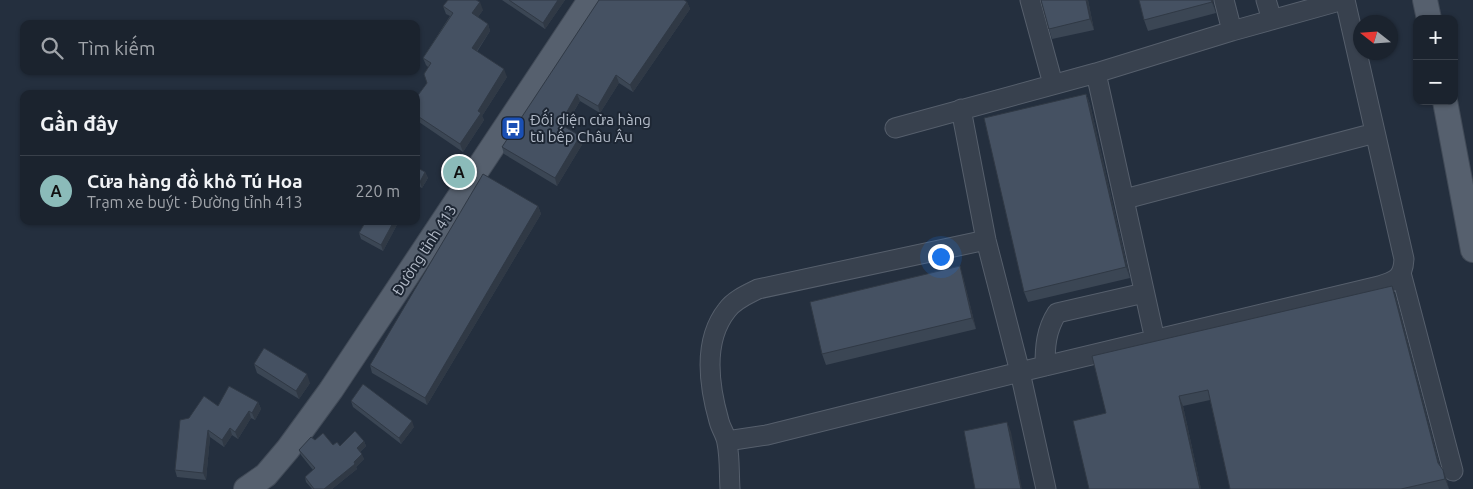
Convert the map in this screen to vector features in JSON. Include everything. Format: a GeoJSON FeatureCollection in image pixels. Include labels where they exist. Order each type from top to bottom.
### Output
{"type":"FeatureCollection","features":[{"type":"Feature","properties":{"kind":"main road","name":"Đường tỉnh 413"},"geometry":{"type":"LineString","coordinates":[[246,489],[266,475],[288,450],[590,0]]}},
{"type":"Feature","properties":{"kind":"main road"},"geometry":{"type":"LineString","coordinates":[[1426,0],[1428,15]]}},
{"type":"Feature","properties":{"kind":"main road"},"geometry":{"type":"LineString","coordinates":[[1446,105],[1473,250]]}},
{"type":"Feature","properties":{"kind":"lane"},"geometry":{"type":"LineString","coordinates":[[1030,0],[1053,84]]}},
{"type":"Feature","properties":{"kind":"lane"},"geometry":{"type":"LineString","coordinates":[[1224,0],[1232,30]]}},
{"type":"Feature","properties":{"kind":"lane"},"geometry":{"type":"LineString","coordinates":[[1266,0],[1272,20]]}},
{"type":"Feature","properties":{"kind":"lane"},"geometry":{"type":"LineString","coordinates":[[727,441],[767,436],[1020,372],[1379,286],[1396,281],[1401,273],[1404,259],[1344,0],[1232,30],[1096,73],[895,128]]}},
{"type":"Feature","properties":{"kind":"lane"},"geometry":{"type":"LineString","coordinates":[[1096,73],[1155,340]]}},
{"type":"Feature","properties":{"kind":"lane"},"geometry":{"type":"LineString","coordinates":[[961,109],[986,240],[1020,372],[1046,489]]}},
{"type":"Feature","properties":{"kind":"lane"},"geometry":{"type":"LineString","coordinates":[[1125,199],[1375,133]]}},
{"type":"Feature","properties":{"kind":"lane"},"geometry":{"type":"LineString","coordinates":[[730,489],[727,441],[719,424],[712,395],[711,364],[712,342],[718,324],[728,308],[746,294],[758,289],[986,240]]}},
{"type":"Feature","properties":{"kind":"lane"},"geometry":{"type":"LineString","coordinates":[[1401,273],[1453,471]]}},
{"type":"Feature","properties":{"kind":"lane"},"geometry":{"type":"LineString","coordinates":[[1045,366],[1047,334],[1057,313],[1144,294]]}},
{"type":"Feature","properties":{"kind":"building"},"geometry":{"type":"Polygon","coordinates":[[[448,0],[476,0],[480,2],[472,13],[488,24],[472,48],[504,69],[478,111],[481,113],[460,144],[420,118],[420,93],[427,83],[424,74],[431,63],[423,58],[453,13],[443,6],[448,0]]]}},
{"type":"Feature","properties":{"kind":"building"},"geometry":{"type":"Polygon","coordinates":[[[509,0],[558,0],[543,23],[509,0]]]}},
{"type":"Feature","properties":{"kind":"building"},"geometry":{"type":"Polygon","coordinates":[[[599,0],[684,0],[687,2],[630,85],[616,75],[598,106],[577,94],[560,124],[580,136],[555,178],[502,147],[599,0]]]}},
{"type":"Feature","properties":{"kind":"building"},"geometry":{"type":"Polygon","coordinates":[[[1041,0],[1086,0],[1090,19],[1049,29],[1041,0]]]}},
{"type":"Feature","properties":{"kind":"building"},"geometry":{"type":"Polygon","coordinates":[[[1139,0],[1211,0],[1212,2],[1144,20],[1139,0]]]}},
{"type":"Feature","properties":{"kind":"building"},"geometry":{"type":"Polygon","coordinates":[[[1086,94],[1126,267],[1024,292],[984,118],[1086,94]]]}},
{"type":"Feature","properties":{"kind":"building"},"geometry":{"type":"Polygon","coordinates":[[[420,169],[425,172],[420,182],[420,169]]]}},
{"type":"Feature","properties":{"kind":"building"},"geometry":{"type":"Polygon","coordinates":[[[483,174],[538,206],[425,398],[370,365],[483,174]]]}},
{"type":"Feature","properties":{"kind":"building"},"geometry":{"type":"Polygon","coordinates":[[[364,225],[392,225],[381,245],[359,233],[364,225]]]}},
{"type":"Feature","properties":{"kind":"building"},"geometry":{"type":"Polygon","coordinates":[[[960,266],[972,318],[822,354],[810,302],[960,266]]]}},
{"type":"Feature","properties":{"kind":"building"},"geometry":{"type":"Polygon","coordinates":[[[1392,286],[1438,463],[1443,470],[1445,479],[1401,489],[1230,489],[1208,390],[1179,396],[1200,489],[1089,489],[1073,421],[1106,413],[1092,356],[1392,286]]]}},
{"type":"Feature","properties":{"kind":"building"},"geometry":{"type":"Polygon","coordinates":[[[264,348],[307,374],[296,391],[254,364],[264,348]]]}},
{"type":"Feature","properties":{"kind":"building"},"geometry":{"type":"Polygon","coordinates":[[[363,384],[412,421],[399,438],[351,401],[363,384]]]}},
{"type":"Feature","properties":{"kind":"building"},"geometry":{"type":"Polygon","coordinates":[[[229,386],[258,402],[252,413],[249,411],[235,432],[230,428],[222,440],[208,430],[203,473],[175,470],[180,420],[189,418],[204,396],[218,406],[229,386]]]}},
{"type":"Feature","properties":{"kind":"building"},"geometry":{"type":"Polygon","coordinates":[[[1007,422],[1021,489],[975,489],[964,431],[1007,422]]]}},
{"type":"Feature","properties":{"kind":"building"},"geometry":{"type":"Polygon","coordinates":[[[355,431],[364,441],[357,448],[362,454],[354,462],[355,464],[324,489],[314,489],[305,477],[315,468],[299,450],[311,437],[315,440],[323,433],[333,445],[337,442],[340,446],[355,431]]]}},
{"type":"Feature","properties":{"kind":"place","name":"Đối diện cửa hàng tủ bếp Châu Âu"},"geometry":{"type":"Point","coordinates":[513,128]}},
{"type":"Feature","properties":{"kind":"place","name":"Cửa hàng đồ khô Tú Hoa"},"geometry":{"type":"Point","coordinates":[459,172]}}]}
